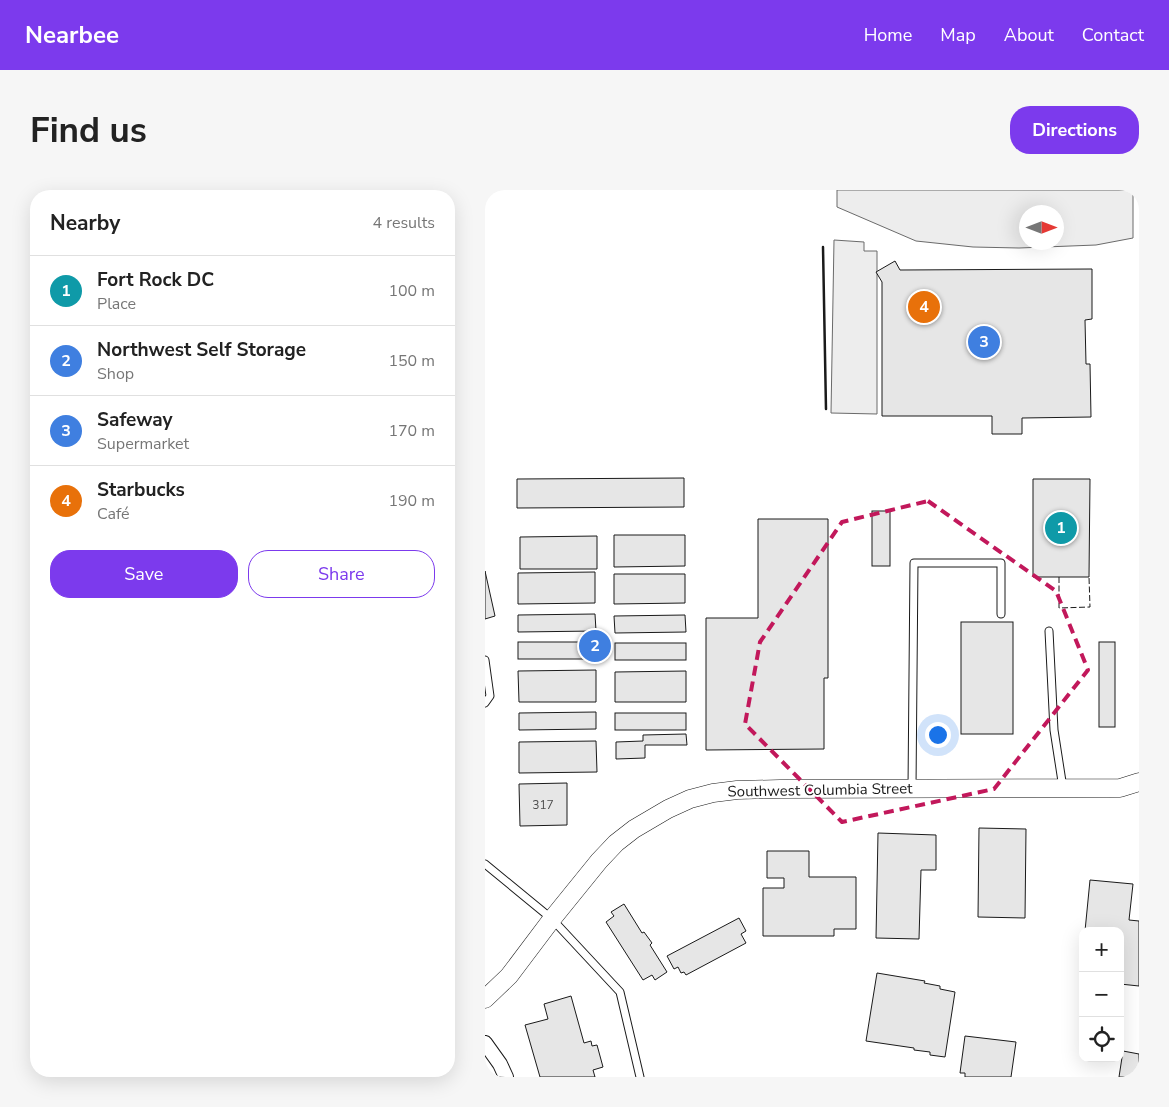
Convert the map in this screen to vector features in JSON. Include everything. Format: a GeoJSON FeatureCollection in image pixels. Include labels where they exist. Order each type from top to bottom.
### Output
{"type":"FeatureCollection","features":[{"type":"Feature","properties":{"kind":"street","name":"Southwest Columbia Street"},"geometry":{"type":"LineString","coordinates":[[485,999],[509,976],[593,868],[616,843],[634,829],[668,809],[690,800],[713,793],[737,790],[1120,788],[1139,782]]}},
{"type":"Feature","properties":{"kind":"street","name":"Southwest Columbia Street"},"geometry":{"type":"LineString","coordinates":[[1120,788],[1139,794]]}},
{"type":"Feature","properties":{"kind":"street"},"geometry":{"type":"LineString","coordinates":[[485,1043],[500,1064],[506,1077]]}},
{"type":"Feature","properties":{"kind":"lane"},"geometry":{"type":"LineString","coordinates":[[912,789],[914,563],[1001,563],[1001,614]]}},
{"type":"Feature","properties":{"kind":"lane"},"geometry":{"type":"LineString","coordinates":[[1049,631],[1054,730],[1063,788]]}},
{"type":"Feature","properties":{"kind":"lane"},"geometry":{"type":"LineString","coordinates":[[485,660],[490,696],[485,703]]}},
{"type":"Feature","properties":{"kind":"lane"},"geometry":{"type":"LineString","coordinates":[[485,864],[552,919],[619,992],[640,1077]]}},
{"type":"Feature","properties":{"kind":"highlighted area"},"geometry":{"type":"Polygon","coordinates":[[[928,501],[1056,591],[1088,670],[994,789],[842,822],[745,724],[760,642],[842,522],[928,501]]]}},
{"type":"Feature","properties":{"kind":"shaded area"},"geometry":{"type":"Polygon","coordinates":[[[837,190],[1133,190],[1133,238],[1096,245],[1064,246],[1064,205],[1019,205],[1019,248],[973,247],[916,241],[837,207],[837,190]]]}},
{"type":"Feature","properties":{"kind":"shaded area"},"geometry":{"type":"Polygon","coordinates":[[[834,240],[864,242],[864,251],[877,251],[877,414],[831,413],[834,240]]]}},
{"type":"Feature","properties":{"kind":"building"},"geometry":{"type":"Polygon","coordinates":[[[895,261],[900,270],[1092,269],[1092,319],[1085,320],[1086,364],[1090,364],[1091,417],[1022,418],[1022,434],[992,434],[992,416],[882,416],[882,282],[876,272],[895,261]]]}},
{"type":"Feature","properties":{"kind":"building"},"geometry":{"type":"Polygon","coordinates":[[[684,478],[684,507],[517,508],[517,479],[684,478]]]}},
{"type":"Feature","properties":{"kind":"building"},"geometry":{"type":"Polygon","coordinates":[[[1033,479],[1090,479],[1089,577],[1033,577],[1033,479]]]}},
{"type":"Feature","properties":{"kind":"building"},"geometry":{"type":"Polygon","coordinates":[[[872,511],[890,511],[890,566],[872,566],[872,511]]]}},
{"type":"Feature","properties":{"kind":"building"},"geometry":{"type":"Polygon","coordinates":[[[758,519],[828,519],[828,678],[824,678],[824,749],[706,750],[706,618],[758,618],[758,519]]]}},
{"type":"Feature","properties":{"kind":"building"},"geometry":{"type":"Polygon","coordinates":[[[614,535],[685,535],[685,566],[614,567],[614,535]]]}},
{"type":"Feature","properties":{"kind":"building"},"geometry":{"type":"Polygon","coordinates":[[[597,536],[597,569],[520,569],[520,537],[597,536]]]}},
{"type":"Feature","properties":{"kind":"building"},"geometry":{"type":"Polygon","coordinates":[[[485,571],[495,616],[485,619],[485,571]]]}},
{"type":"Feature","properties":{"kind":"building"},"geometry":{"type":"Polygon","coordinates":[[[595,572],[595,603],[518,604],[518,573],[595,572]]]}},
{"type":"Feature","properties":{"kind":"building"},"geometry":{"type":"Polygon","coordinates":[[[614,574],[685,574],[685,603],[614,604],[614,574]]]}},
{"type":"Feature","properties":{"kind":"building"},"geometry":{"type":"Polygon","coordinates":[[[595,614],[596,631],[518,632],[518,615],[595,614]]]}},
{"type":"Feature","properties":{"kind":"building"},"geometry":{"type":"Polygon","coordinates":[[[685,615],[686,632],[615,633],[614,616],[685,615]]]}},
{"type":"Feature","properties":{"kind":"building"},"geometry":{"type":"Polygon","coordinates":[[[961,622],[1013,622],[1013,734],[961,734],[961,622]]]}},
{"type":"Feature","properties":{"kind":"building"},"geometry":{"type":"Polygon","coordinates":[[[518,642],[596,642],[596,659],[518,659],[518,642]]]}},
{"type":"Feature","properties":{"kind":"building"},"geometry":{"type":"Polygon","coordinates":[[[1099,642],[1115,642],[1115,727],[1099,727],[1099,642]]]}},
{"type":"Feature","properties":{"kind":"building"},"geometry":{"type":"Polygon","coordinates":[[[615,643],[686,643],[686,660],[615,660],[615,643]]]}},
{"type":"Feature","properties":{"kind":"building"},"geometry":{"type":"Polygon","coordinates":[[[596,670],[596,702],[519,702],[518,671],[596,670]]]}},
{"type":"Feature","properties":{"kind":"building"},"geometry":{"type":"Polygon","coordinates":[[[686,671],[686,702],[615,702],[615,672],[686,671]]]}},
{"type":"Feature","properties":{"kind":"building"},"geometry":{"type":"Polygon","coordinates":[[[596,712],[596,729],[519,730],[519,713],[596,712]]]}},
{"type":"Feature","properties":{"kind":"building"},"geometry":{"type":"Polygon","coordinates":[[[615,713],[686,713],[686,730],[615,730],[615,713]]]}},
{"type":"Feature","properties":{"kind":"building"},"geometry":{"type":"Polygon","coordinates":[[[686,734],[687,745],[645,745],[645,758],[616,759],[616,742],[643,741],[643,735],[686,734]]]}},
{"type":"Feature","properties":{"kind":"building"},"geometry":{"type":"Polygon","coordinates":[[[596,741],[597,772],[519,773],[519,742],[596,741]]]}},
{"type":"Feature","properties":{"kind":"building"},"geometry":{"type":"Polygon","coordinates":[[[567,783],[567,825],[520,826],[519,784],[567,783]]]}},
{"type":"Feature","properties":{"kind":"building"},"geometry":{"type":"Polygon","coordinates":[[[979,828],[1026,829],[1025,918],[978,917],[979,828]]]}},
{"type":"Feature","properties":{"kind":"building"},"geometry":{"type":"Polygon","coordinates":[[[878,833],[936,835],[936,870],[921,870],[919,939],[876,938],[878,833]]]}},
{"type":"Feature","properties":{"kind":"building"},"geometry":{"type":"Polygon","coordinates":[[[767,851],[809,851],[809,877],[856,877],[856,929],[834,929],[834,936],[763,936],[763,888],[784,888],[784,878],[767,878],[767,851]]]}},
{"type":"Feature","properties":{"kind":"building"},"geometry":{"type":"Polygon","coordinates":[[[1090,880],[1133,884],[1129,920],[1139,921],[1139,986],[1124,984],[1124,927],[1085,927],[1090,880]]]}},
{"type":"Feature","properties":{"kind":"building"},"geometry":{"type":"Polygon","coordinates":[[[624,904],[642,933],[644,932],[652,943],[650,945],[667,972],[655,980],[652,975],[643,980],[606,922],[614,916],[611,912],[624,904]]]}},
{"type":"Feature","properties":{"kind":"building"},"geometry":{"type":"Polygon","coordinates":[[[739,918],[746,931],[741,934],[746,943],[686,975],[684,972],[681,973],[678,967],[674,969],[667,956],[739,918]]]}},
{"type":"Feature","properties":{"kind":"building"},"geometry":{"type":"Polygon","coordinates":[[[877,973],[925,981],[924,983],[940,986],[940,989],[955,992],[945,1057],[930,1055],[930,1052],[914,1050],[914,1048],[866,1041],[877,973]]]}},
{"type":"Feature","properties":{"kind":"building"},"geometry":{"type":"Polygon","coordinates":[[[571,996],[584,1043],[591,1041],[592,1046],[597,1045],[603,1067],[593,1070],[595,1077],[540,1077],[525,1025],[548,1019],[544,1004],[571,996]]]}},
{"type":"Feature","properties":{"kind":"building"},"geometry":{"type":"Polygon","coordinates":[[[965,1036],[1016,1042],[1011,1077],[965,1077],[965,1073],[960,1073],[965,1036]]]}},
{"type":"Feature","properties":{"kind":"building"},"geometry":{"type":"Polygon","coordinates":[[[1124,1051],[1139,1054],[1139,1077],[1119,1077],[1121,1062],[1124,1062],[1124,1051]]]}},
{"type":"Feature","properties":{"kind":"fence"},"geometry":{"type":"LineString","coordinates":[[1059,577],[1059,608],[1090,607],[1089,577]]}},
{"type":"Feature","properties":{"kind":"wall"},"geometry":{"type":"LineString","coordinates":[[823,247],[826,409]]}},
{"type":"Feature","properties":{"kind":"place","name":"Starbucks"},"geometry":{"type":"Point","coordinates":[924,307]}},
{"type":"Feature","properties":{"kind":"place","name":"Safeway"},"geometry":{"type":"Point","coordinates":[984,342]}},
{"type":"Feature","properties":{"kind":"place","name":"Fort Rock DC"},"geometry":{"type":"Point","coordinates":[1061,528]}},
{"type":"Feature","properties":{"kind":"place","name":"Northwest Self Storage"},"geometry":{"type":"Point","coordinates":[595,646]}}]}
